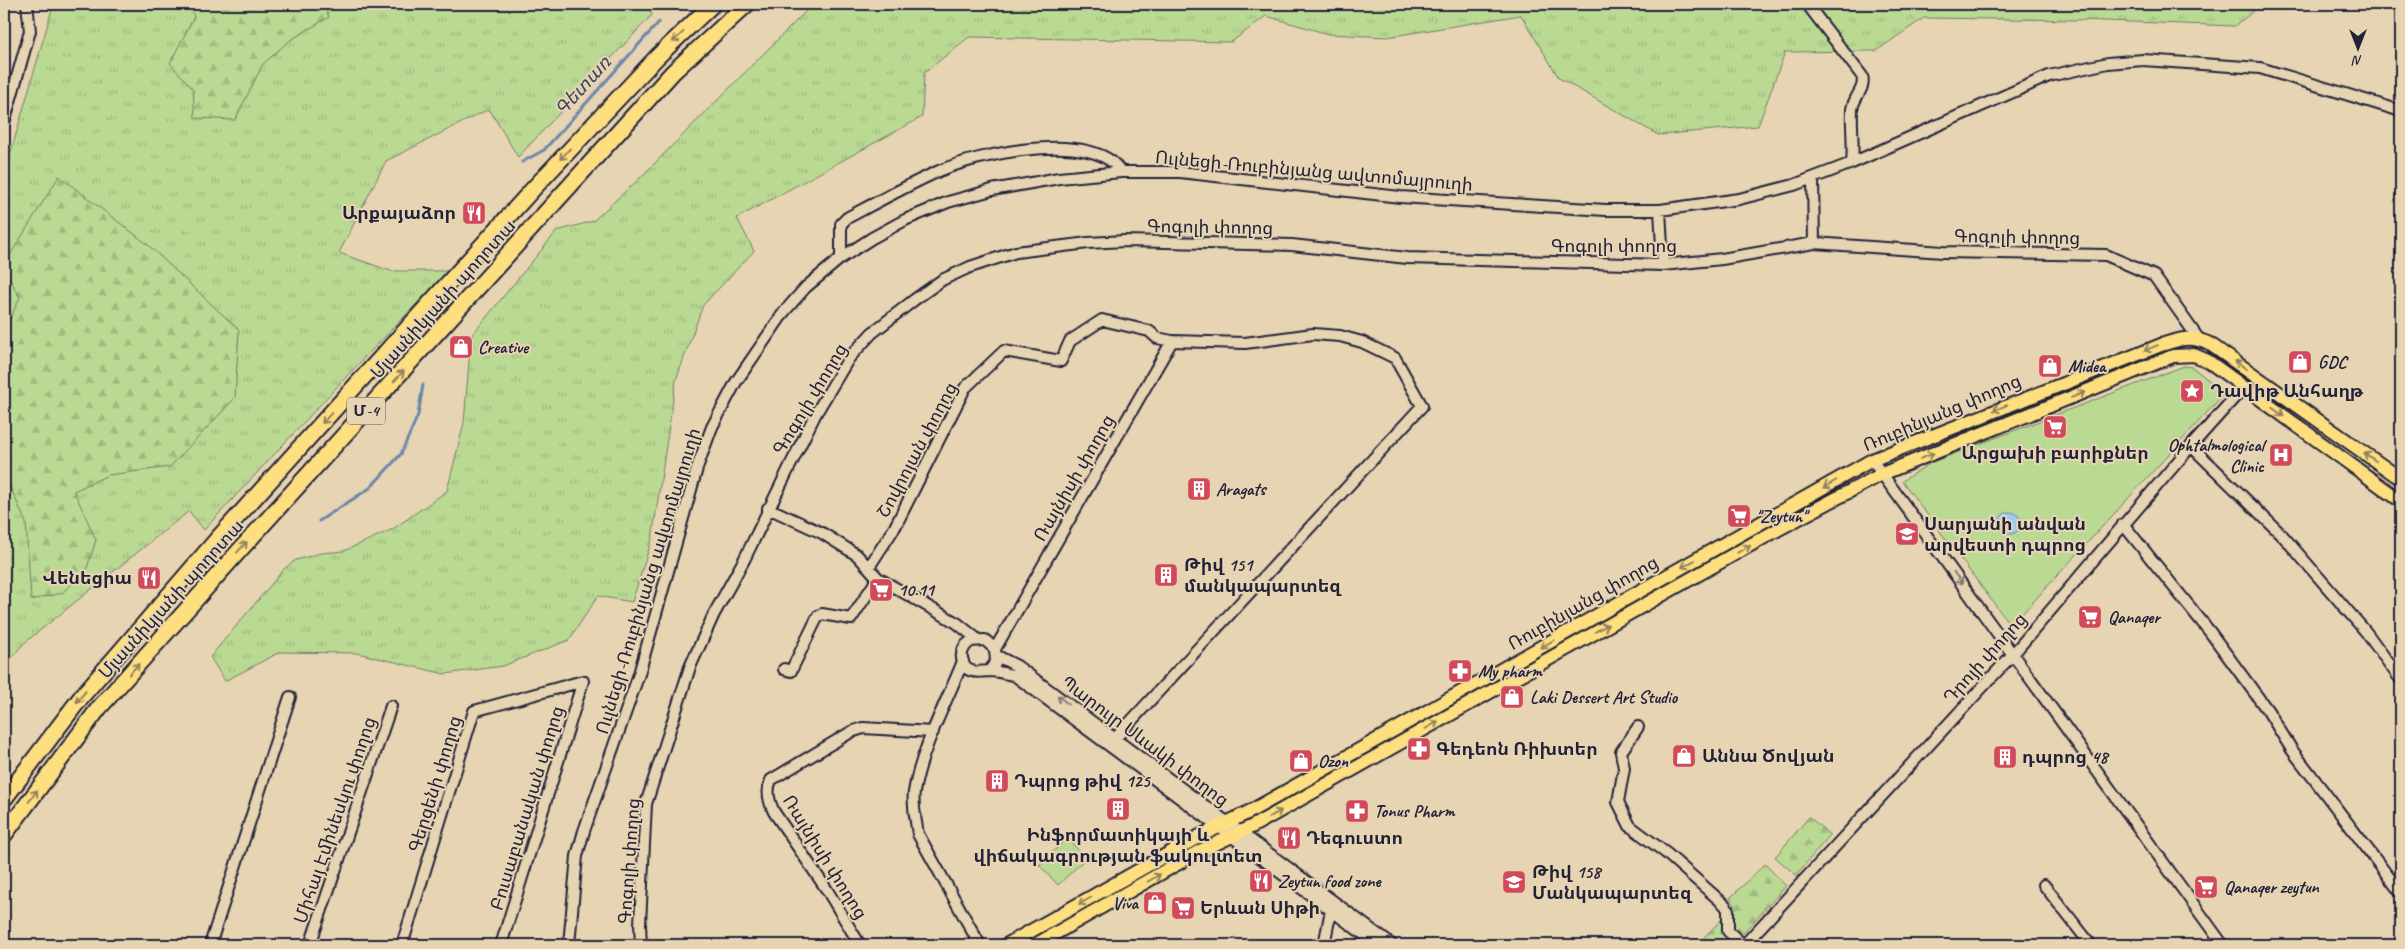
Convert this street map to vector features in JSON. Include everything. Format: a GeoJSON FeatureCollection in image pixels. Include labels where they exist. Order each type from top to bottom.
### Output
{"type":"FeatureCollection","features":[{"type":"Feature","properties":{"kind":"highway","name":"Մյասնիկյանի պողոտա"},"geometry":{"type":"LineString","coordinates":[[4,799],[82,696],[220,536],[532,189],[657,57],[714,4]]}},
{"type":"Feature","properties":{"kind":"highway","name":"Մյասնիկյանի պողոտա"},"geometry":{"type":"LineString","coordinates":[[4,835],[100,708],[239,551],[673,72],[747,4]]}},
{"type":"Feature","properties":{"kind":"main road","name":"Ռուբինյանց փողոց"},"geometry":{"type":"LineString","coordinates":[[1006,945],[1198,836],[1224,825],[1872,460],[2161,345],[2186,338],[2198,338]]}},
{"type":"Feature","properties":{"kind":"main road"},"geometry":{"type":"LineString","coordinates":[[2198,338],[2227,355],[2401,479]]}},
{"type":"Feature","properties":{"kind":"main road","name":"Ռուբինյանց փողոց"},"geometry":{"type":"LineString","coordinates":[[1036,945],[1198,852],[1236,834],[1777,530],[1882,474],[2161,360],[2178,355],[2194,355],[2208,361],[2244,387]]}},
{"type":"Feature","properties":{"kind":"main road"},"geometry":{"type":"LineString","coordinates":[[2244,387],[2401,501]]}},
{"type":"Feature","properties":{"kind":"street"},"geometry":{"type":"LineString","coordinates":[[4,124],[30,31],[27,4]]}},
{"type":"Feature","properties":{"kind":"street"},"geometry":{"type":"LineString","coordinates":[[1807,4],[1862,76],[1863,86],[1852,108],[1854,145],[1852,164]]}},
{"type":"Feature","properties":{"kind":"street","name":"Ուլնեցի-Ռուբինյանց ավտոմայրուղի"},"geometry":{"type":"LineString","coordinates":[[569,945],[577,856],[639,674],[698,464],[712,427],[736,382],[765,338],[806,287],[841,258],[905,220],[948,202],[1026,183],[1122,172],[1207,174],[1322,190],[1400,197],[1606,210],[1660,210],[1739,199],[1812,178],[1852,164],[2049,76],[2117,62],[2143,60],[2181,61],[2260,68],[2401,111]]}},
{"type":"Feature","properties":{"kind":"street"},"geometry":{"type":"LineString","coordinates":[[841,258],[841,224],[847,218],[941,170],[984,157],[1037,148],[1073,149],[1096,153],[1112,161],[1122,172]]}},
{"type":"Feature","properties":{"kind":"street"},"geometry":{"type":"LineString","coordinates":[[1812,178],[1814,243]]}},
{"type":"Feature","properties":{"kind":"street"},"geometry":{"type":"LineString","coordinates":[[1660,210],[1663,265]]}},
{"type":"Feature","properties":{"kind":"street","name":"Գոգոլի փողոց"},"geometry":{"type":"LineString","coordinates":[[642,945],[640,924],[646,804],[690,668],[714,614],[744,560],[768,508],[820,407],[849,358],[872,333],[942,280],[970,267],[1016,252],[1088,243],[1125,241],[1292,245],[1407,258],[1663,265],[1722,259],[1814,243],[1944,252],[2106,255],[2154,276],[2198,338]]}},
{"type":"Feature","properties":{"kind":"street","name":"Շովրոյան փողոց"},"geometry":{"type":"LineString","coordinates":[[869,567],[894,528],[966,388],[1004,351],[1061,361],[1070,341],[1102,320],[1149,331],[1157,338],[1172,341],[1245,343],[1313,334],[1340,336],[1362,342],[1395,358],[1422,406],[1391,437],[1338,499],[1112,742]]}},
{"type":"Feature","properties":{"kind":"street","name":"Ռայնիսի փողոց"},"geometry":{"type":"LineString","coordinates":[[994,649],[1172,341]]}},
{"type":"Feature","properties":{"kind":"street","name":"Դրոյի փողոց"},"geometry":{"type":"LineString","coordinates":[[1743,945],[2014,653],[2190,446],[2244,387]]}},
{"type":"Feature","properties":{"kind":"street"},"geometry":{"type":"LineString","coordinates":[[2190,446],[2283,536],[2366,632],[2401,680]]}},
{"type":"Feature","properties":{"kind":"street"},"geometry":{"type":"LineString","coordinates":[[1872,460],[2014,653],[2100,777],[2223,945]]}},
{"type":"Feature","properties":{"kind":"street","name":"Պարույր Սևակի փողոց"},"geometry":{"type":"LineString","coordinates":[[768,508],[822,533],[857,556],[878,578],[962,627],[976,639],[994,649],[1017,666],[1112,742]]}},
{"type":"Feature","properties":{"kind":"street"},"geometry":{"type":"LineString","coordinates":[[2124,524],[2210,632],[2268,711],[2292,750],[2401,893]]}},
{"type":"Feature","properties":{"kind":"street"},"geometry":{"type":"LineString","coordinates":[[784,669],[791,671],[818,616],[822,614],[851,620],[878,578]]}},
{"type":"Feature","properties":{"kind":"street"},"geometry":{"type":"LineString","coordinates":[[962,627],[966,645]]}},
{"type":"Feature","properties":{"kind":"street"},"geometry":{"type":"LineString","coordinates":[[976,639],[966,645],[962,652],[963,661],[933,732],[914,793],[918,834],[980,945]]}},
{"type":"Feature","properties":{"kind":"street"},"geometry":{"type":"LineString","coordinates":[[989,671],[993,667],[994,649]]}},
{"type":"Feature","properties":{"kind":"street"},"geometry":{"type":"LineString","coordinates":[[953,686],[971,672],[963,661]]}},
{"type":"Feature","properties":{"kind":"street","name":"Պարույր Սևակի փողոց"},"geometry":{"type":"LineString","coordinates":[[971,672],[977,674],[989,671],[1014,674],[1112,742],[1236,834],[1392,945]]}},
{"type":"Feature","properties":{"kind":"street","name":"Գերցենի փողոց"},"geometry":{"type":"LineString","coordinates":[[402,945],[474,711],[583,681]]}},
{"type":"Feature","properties":{"kind":"street","name":"Բուսաբանական փողոց"},"geometry":{"type":"LineString","coordinates":[[501,945],[583,681]]}},
{"type":"Feature","properties":{"kind":"street"},"geometry":{"type":"LineString","coordinates":[[210,945],[290,697]]}},
{"type":"Feature","properties":{"kind":"street","name":"Միհայ Էմինեսկու փողոց"},"geometry":{"type":"LineString","coordinates":[[310,945],[391,706]]}},
{"type":"Feature","properties":{"kind":"street"},"geometry":{"type":"LineString","coordinates":[[1638,727],[1621,752],[1624,768],[1618,802],[1630,826],[1666,853],[1725,905],[1728,910],[1728,931],[1743,945]]}},
{"type":"Feature","properties":{"kind":"street","name":"Ռայնիսի փողոց"},"geometry":{"type":"LineString","coordinates":[[860,945],[827,890],[774,812],[768,788],[772,780],[851,732],[863,728],[933,732]]}},
{"type":"Feature","properties":{"kind":"street","name":"Պարույր Սևակի փողոց"},"geometry":{"type":"LineString","coordinates":[[1236,834],[1378,945]]}},
{"type":"Feature","properties":{"kind":"street"},"geometry":{"type":"LineString","coordinates":[[2044,885],[2091,945]]}},
{"type":"Feature","properties":{"kind":"street"},"geometry":{"type":"LineString","coordinates":[[1324,945],[1331,910]]}},
{"type":"Feature","properties":{"kind":"green space"},"geometry":{"type":"Polygon","coordinates":[[[51,4],[647,4],[652,15],[518,157],[489,109],[386,161],[339,253],[391,271],[448,271],[345,378],[204,530],[189,511],[23,644],[4,667],[4,176],[52,9],[51,4]]]}},
{"type":"Feature","properties":{"kind":"green space"},"geometry":{"type":"Polygon","coordinates":[[[189,4],[323,4],[329,17],[289,41],[263,64],[235,120],[195,118],[193,89],[170,63],[194,17],[189,4]]]}},
{"type":"Feature","properties":{"kind":"green space"},"geometry":{"type":"Polygon","coordinates":[[[813,4],[2262,4],[2235,26],[2080,20],[1924,18],[1876,51],[1785,52],[1758,126],[1658,135],[1559,78],[1521,15],[1387,37],[1328,34],[1266,16],[1231,42],[969,37],[924,73],[922,117],[737,218],[754,251],[703,305],[676,380],[652,539],[632,602],[598,596],[569,640],[503,666],[445,674],[357,653],[280,652],[225,681],[210,657],[285,568],[296,560],[321,553],[344,551],[393,529],[447,491],[464,423],[471,336],[557,231],[593,221],[640,178],[813,4]]]}},
{"type":"Feature","properties":{"kind":"green space"},"geometry":{"type":"Polygon","coordinates":[[[59,176],[147,244],[239,330],[235,398],[170,467],[108,475],[74,491],[96,540],[86,571],[62,593],[31,600],[26,523],[4,472],[4,332],[20,297],[4,269],[4,265],[59,176]]]}},
{"type":"Feature","properties":{"kind":"green space"},"geometry":{"type":"Polygon","coordinates":[[[2184,366],[2192,367],[2225,393],[2011,626],[1902,481],[1932,462],[2184,366]]]}},
{"type":"Feature","properties":{"kind":"green space"},"geometry":{"type":"Polygon","coordinates":[[[1809,817],[1830,835],[1796,875],[1775,857],[1809,817]]]}},
{"type":"Feature","properties":{"kind":"green space"},"geometry":{"type":"Polygon","coordinates":[[[1067,838],[1086,858],[1058,885],[1039,865],[1067,838]]]}},
{"type":"Feature","properties":{"kind":"green space"},"geometry":{"type":"Polygon","coordinates":[[[1765,864],[1786,886],[1732,945],[1697,945],[1735,905],[1730,898],[1765,864]]]}},
{"type":"Feature","properties":{"kind":"water"},"geometry":{"type":"Polygon","coordinates":[[[2010,512],[2018,515],[2021,523],[2018,531],[2010,534],[2002,531],[1999,523],[2002,515],[2010,512]]]}},
{"type":"Feature","properties":{"kind":"waterway","name":"Գետառ"},"geometry":{"type":"LineString","coordinates":[[522,162],[544,150],[659,22]]}},
{"type":"Feature","properties":{"kind":"waterway","name":"Գետառ"},"geometry":{"type":"LineString","coordinates":[[319,521],[370,488],[401,454],[418,415],[423,385]]}},
{"type":"Feature","properties":{"kind":"place","name":"Արքայաձոր"},"geometry":{"type":"Point","coordinates":[474,213]}},
{"type":"Feature","properties":{"kind":"place","name":"Creative"},"geometry":{"type":"Point","coordinates":[461,347]}},
{"type":"Feature","properties":{"kind":"place","name":"GDC"},"geometry":{"type":"Point","coordinates":[2300,362]}},
{"type":"Feature","properties":{"kind":"place","name":"Midea"},"geometry":{"type":"Point","coordinates":[2050,366]}},
{"type":"Feature","properties":{"kind":"place","name":"Դավիթ Անհաղթ"},"geometry":{"type":"Point","coordinates":[2192,391]}},
{"type":"Feature","properties":{"kind":"place","name":"Արցախի բարիքներ"},"geometry":{"type":"Point","coordinates":[2055,427]}},
{"type":"Feature","properties":{"kind":"place","name":"Ophtalmological Clinic"},"geometry":{"type":"Point","coordinates":[2281,455]}},
{"type":"Feature","properties":{"kind":"place","name":"Aragats"},"geometry":{"type":"Point","coordinates":[1199,489]}},
{"type":"Feature","properties":{"kind":"place","name":"\"Zeytun\""},"geometry":{"type":"Point","coordinates":[1739,516]}},
{"type":"Feature","properties":{"kind":"place","name":"Սարյանի անվան արվեստի դպրոց"},"geometry":{"type":"Point","coordinates":[1907,534]}},
{"type":"Feature","properties":{"kind":"place","name":"Թիվ 151 մանկապարտեզ"},"geometry":{"type":"Point","coordinates":[1166,575]}},
{"type":"Feature","properties":{"kind":"place","name":"Վենեցիա"},"geometry":{"type":"Point","coordinates":[149,578]}},
{"type":"Feature","properties":{"kind":"place","name":"10.11"},"geometry":{"type":"Point","coordinates":[881,590]}},
{"type":"Feature","properties":{"kind":"place","name":"Qanaqer"},"geometry":{"type":"Point","coordinates":[2090,617]}},
{"type":"Feature","properties":{"kind":"place","name":"My pharm"},"geometry":{"type":"Point","coordinates":[1460,671]}},
{"type":"Feature","properties":{"kind":"place","name":"Laki Dessert Art Studio"},"geometry":{"type":"Point","coordinates":[1512,697]}},
{"type":"Feature","properties":{"kind":"place","name":"Գեդեոն Ռիխտեր"},"geometry":{"type":"Point","coordinates":[1419,749]}},
{"type":"Feature","properties":{"kind":"place","name":"Աննա Ծովյան"},"geometry":{"type":"Point","coordinates":[1684,756]}},
{"type":"Feature","properties":{"kind":"place","name":"դպրոց 48"},"geometry":{"type":"Point","coordinates":[2005,757]}},
{"type":"Feature","properties":{"kind":"place","name":"Ozon"},"geometry":{"type":"Point","coordinates":[1301,761]}},
{"type":"Feature","properties":{"kind":"place","name":"Դպրոց թիվ 125"},"geometry":{"type":"Point","coordinates":[997,781]}},
{"type":"Feature","properties":{"kind":"place","name":"Ինֆորմատիկայի և վիճակագրության ֆակուլտետ"},"geometry":{"type":"Point","coordinates":[1118,809]}},
{"type":"Feature","properties":{"kind":"place","name":"Tonus Pharm"},"geometry":{"type":"Point","coordinates":[1357,811]}},
{"type":"Feature","properties":{"kind":"place","name":"Դեգուստո"},"geometry":{"type":"Point","coordinates":[1289,838]}},
{"type":"Feature","properties":{"kind":"place","name":"Zeytun food zone"},"geometry":{"type":"Point","coordinates":[1261,881]}},
{"type":"Feature","properties":{"kind":"place","name":"Թիվ 158 Մանկապարտեզ"},"geometry":{"type":"Point","coordinates":[1514,882]}},
{"type":"Feature","properties":{"kind":"place","name":"Qanaqer zeytun"},"geometry":{"type":"Point","coordinates":[2206,887]}},
{"type":"Feature","properties":{"kind":"place","name":"Viva"},"geometry":{"type":"Point","coordinates":[1155,903]}},
{"type":"Feature","properties":{"kind":"place","name":"Երևան Սիթի"},"geometry":{"type":"Point","coordinates":[1183,908]}}]}
